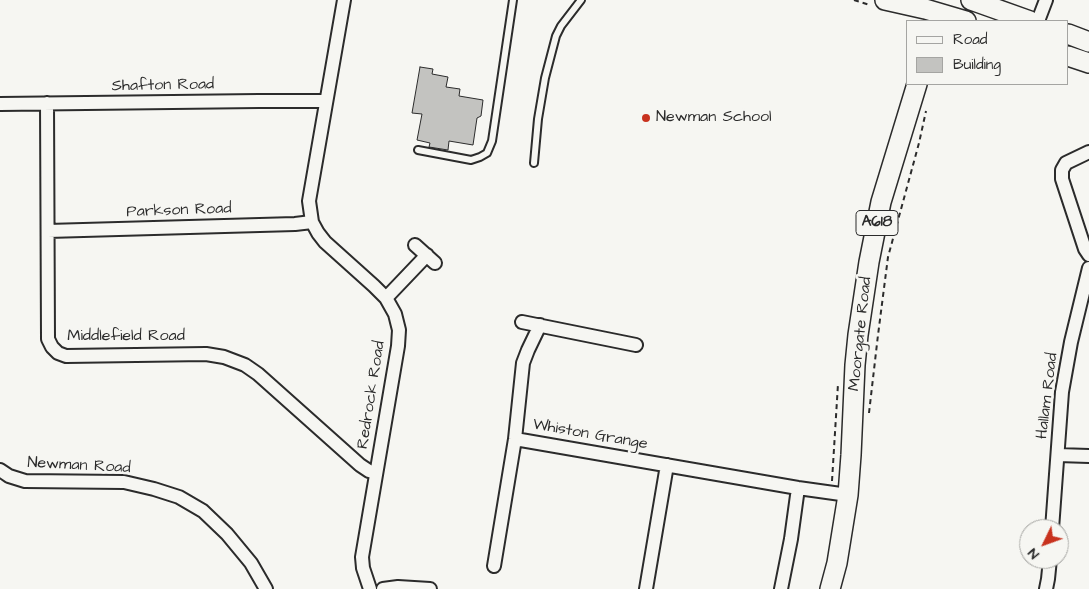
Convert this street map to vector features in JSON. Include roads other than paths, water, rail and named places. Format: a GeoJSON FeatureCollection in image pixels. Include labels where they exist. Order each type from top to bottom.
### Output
{"type":"FeatureCollection","features":[{"type":"Feature","properties":{"kind":"main road"},"geometry":{"type":"LineString","coordinates":[[885,0],[962,20]]}},
{"type":"Feature","properties":{"kind":"main road"},"geometry":{"type":"LineString","coordinates":[[972,0],[1027,20]]}},
{"type":"Feature","properties":{"kind":"main road"},"geometry":{"type":"LineString","coordinates":[[1069,34],[1089,42]]}},
{"type":"Feature","properties":{"kind":"main road"},"geometry":{"type":"LineString","coordinates":[[1069,56],[1089,63]]}},
{"type":"Feature","properties":{"kind":"main road","name":"Moorgate Road"},"geometry":{"type":"LineString","coordinates":[[830,589],[848,495],[855,365],[869,262],[881,202],[917,85]]}},
{"type":"Feature","properties":{"kind":"street","name":"Redrock Road"},"geometry":{"type":"LineString","coordinates":[[344,0],[309,201],[312,222],[318,233],[325,242],[386,298],[395,314],[399,330],[398,346],[362,557],[363,568],[370,589]]}},
{"type":"Feature","properties":{"kind":"street"},"geometry":{"type":"LineString","coordinates":[[1038,20],[1046,0]]}},
{"type":"Feature","properties":{"kind":"street","name":"Shafton Road"},"geometry":{"type":"LineString","coordinates":[[0,104],[326,102]]}},
{"type":"Feature","properties":{"kind":"street","name":"Middlefield Road"},"geometry":{"type":"LineString","coordinates":[[47,104],[48,339],[52,347],[58,353],[66,356],[206,354],[224,357],[245,365],[258,374],[360,465],[376,473]]}},
{"type":"Feature","properties":{"kind":"street"},"geometry":{"type":"LineString","coordinates":[[1089,152],[1066,163],[1062,170],[1062,179],[1089,255]]}},
{"type":"Feature","properties":{"kind":"street","name":"Parkson Road"},"geometry":{"type":"LineString","coordinates":[[48,231],[312,222]]}},
{"type":"Feature","properties":{"kind":"street"},"geometry":{"type":"LineString","coordinates":[[386,298],[431,259],[415,245]]}},
{"type":"Feature","properties":{"kind":"street","name":"Hallam Road"},"geometry":{"type":"LineString","coordinates":[[1053,519],[1062,392],[1071,342],[1089,268]]}},
{"type":"Feature","properties":{"kind":"street"},"geometry":{"type":"LineString","coordinates":[[522,322],[636,344]]}},
{"type":"Feature","properties":{"kind":"street"},"geometry":{"type":"LineString","coordinates":[[515,439],[523,363],[540,326]]}},
{"type":"Feature","properties":{"kind":"street","name":"Whiston Grange"},"geometry":{"type":"LineString","coordinates":[[494,566],[515,439],[848,495]]}},
{"type":"Feature","properties":{"kind":"street"},"geometry":{"type":"LineString","coordinates":[[1058,455],[1089,456]]}},
{"type":"Feature","properties":{"kind":"street","name":"Whiston Grange"},"geometry":{"type":"LineString","coordinates":[[646,589],[667,465]]}},
{"type":"Feature","properties":{"kind":"street","name":"Newman Road"},"geometry":{"type":"LineString","coordinates":[[0,470],[9,476],[25,481],[124,482],[178,497],[203,511],[227,534],[251,563],[266,589]]}},
{"type":"Feature","properties":{"kind":"street"},"geometry":{"type":"LineString","coordinates":[[781,589],[791,539],[798,488]]}},
{"type":"Feature","properties":{"kind":"street"},"geometry":{"type":"LineString","coordinates":[[1046,589],[1049,569]]}},
{"type":"Feature","properties":{"kind":"street"},"geometry":{"type":"LineString","coordinates":[[383,589],[398,587],[430,589]]}},
{"type":"Feature","properties":{"kind":"lane"},"geometry":{"type":"LineString","coordinates":[[418,150],[471,160],[480,158],[487,153],[492,141],[514,0]]}},
{"type":"Feature","properties":{"kind":"lane"},"geometry":{"type":"LineString","coordinates":[[534,163],[538,119],[545,78],[556,36],[561,26],[581,0]]}},
{"type":"Feature","properties":{"kind":"place","name":"Newman School"},"geometry":{"type":"Point","coordinates":[646,118]}}]}
